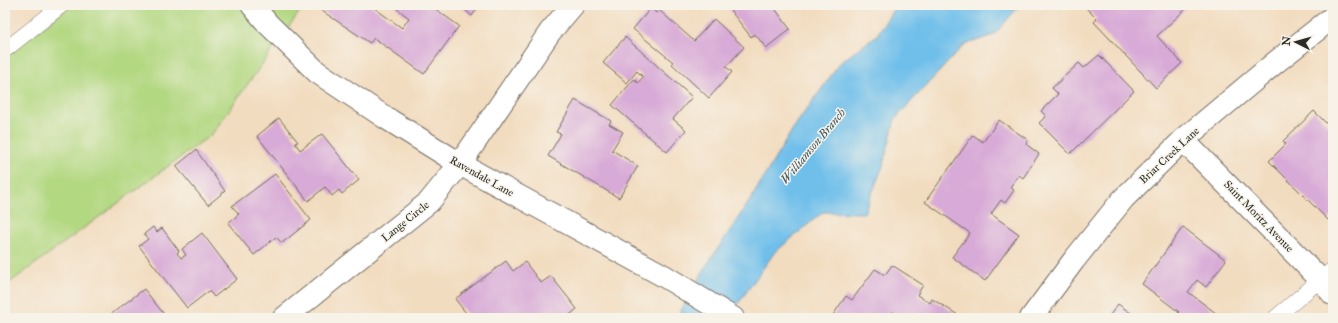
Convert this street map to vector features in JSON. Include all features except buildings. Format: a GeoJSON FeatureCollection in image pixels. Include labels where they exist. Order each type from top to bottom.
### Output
{"type":"FeatureCollection","features":[{"type":"Feature","properties":{"kind":"street","name":"Ravendale Lane"},"geometry":{"type":"LineString","coordinates":[[252,5],[268,24],[317,72],[386,118],[460,164],[664,276],[733,318]]}},
{"type":"Feature","properties":{"kind":"street","name":"Lange Circle"},"geometry":{"type":"LineString","coordinates":[[284,318],[429,202],[460,164],[550,32],[573,5]]}},
{"type":"Feature","properties":{"kind":"street","name":"Briar Creek Lane"},"geometry":{"type":"LineString","coordinates":[[1031,318],[1074,260],[1123,199],[1183,140],[1276,62],[1333,17]]}},
{"type":"Feature","properties":{"kind":"street","name":"Saint Moritz Avenue"},"geometry":{"type":"LineString","coordinates":[[1183,140],[1329,281]]}},
{"type":"Feature","properties":{"kind":"lane"},"geometry":{"type":"LineString","coordinates":[[5,50],[62,5]]}},
{"type":"Feature","properties":{"kind":"lane"},"geometry":{"type":"LineString","coordinates":[[1275,318],[1329,281]]}},
{"type":"Feature","properties":{"kind":"green space"},"geometry":{"type":"Polygon","coordinates":[[[71,5],[302,5],[298,14],[212,134],[5,286],[5,57],[71,5]]]}},
{"type":"Feature","properties":{"kind":"water","name":"Williamson Branch"},"geometry":{"type":"Polygon","coordinates":[[[896,5],[1020,5],[994,35],[964,45],[895,119],[883,166],[864,213],[823,212],[774,253],[728,318],[677,318],[708,263],[749,202],[794,127],[841,62],[877,35],[896,5]]]}}]}
